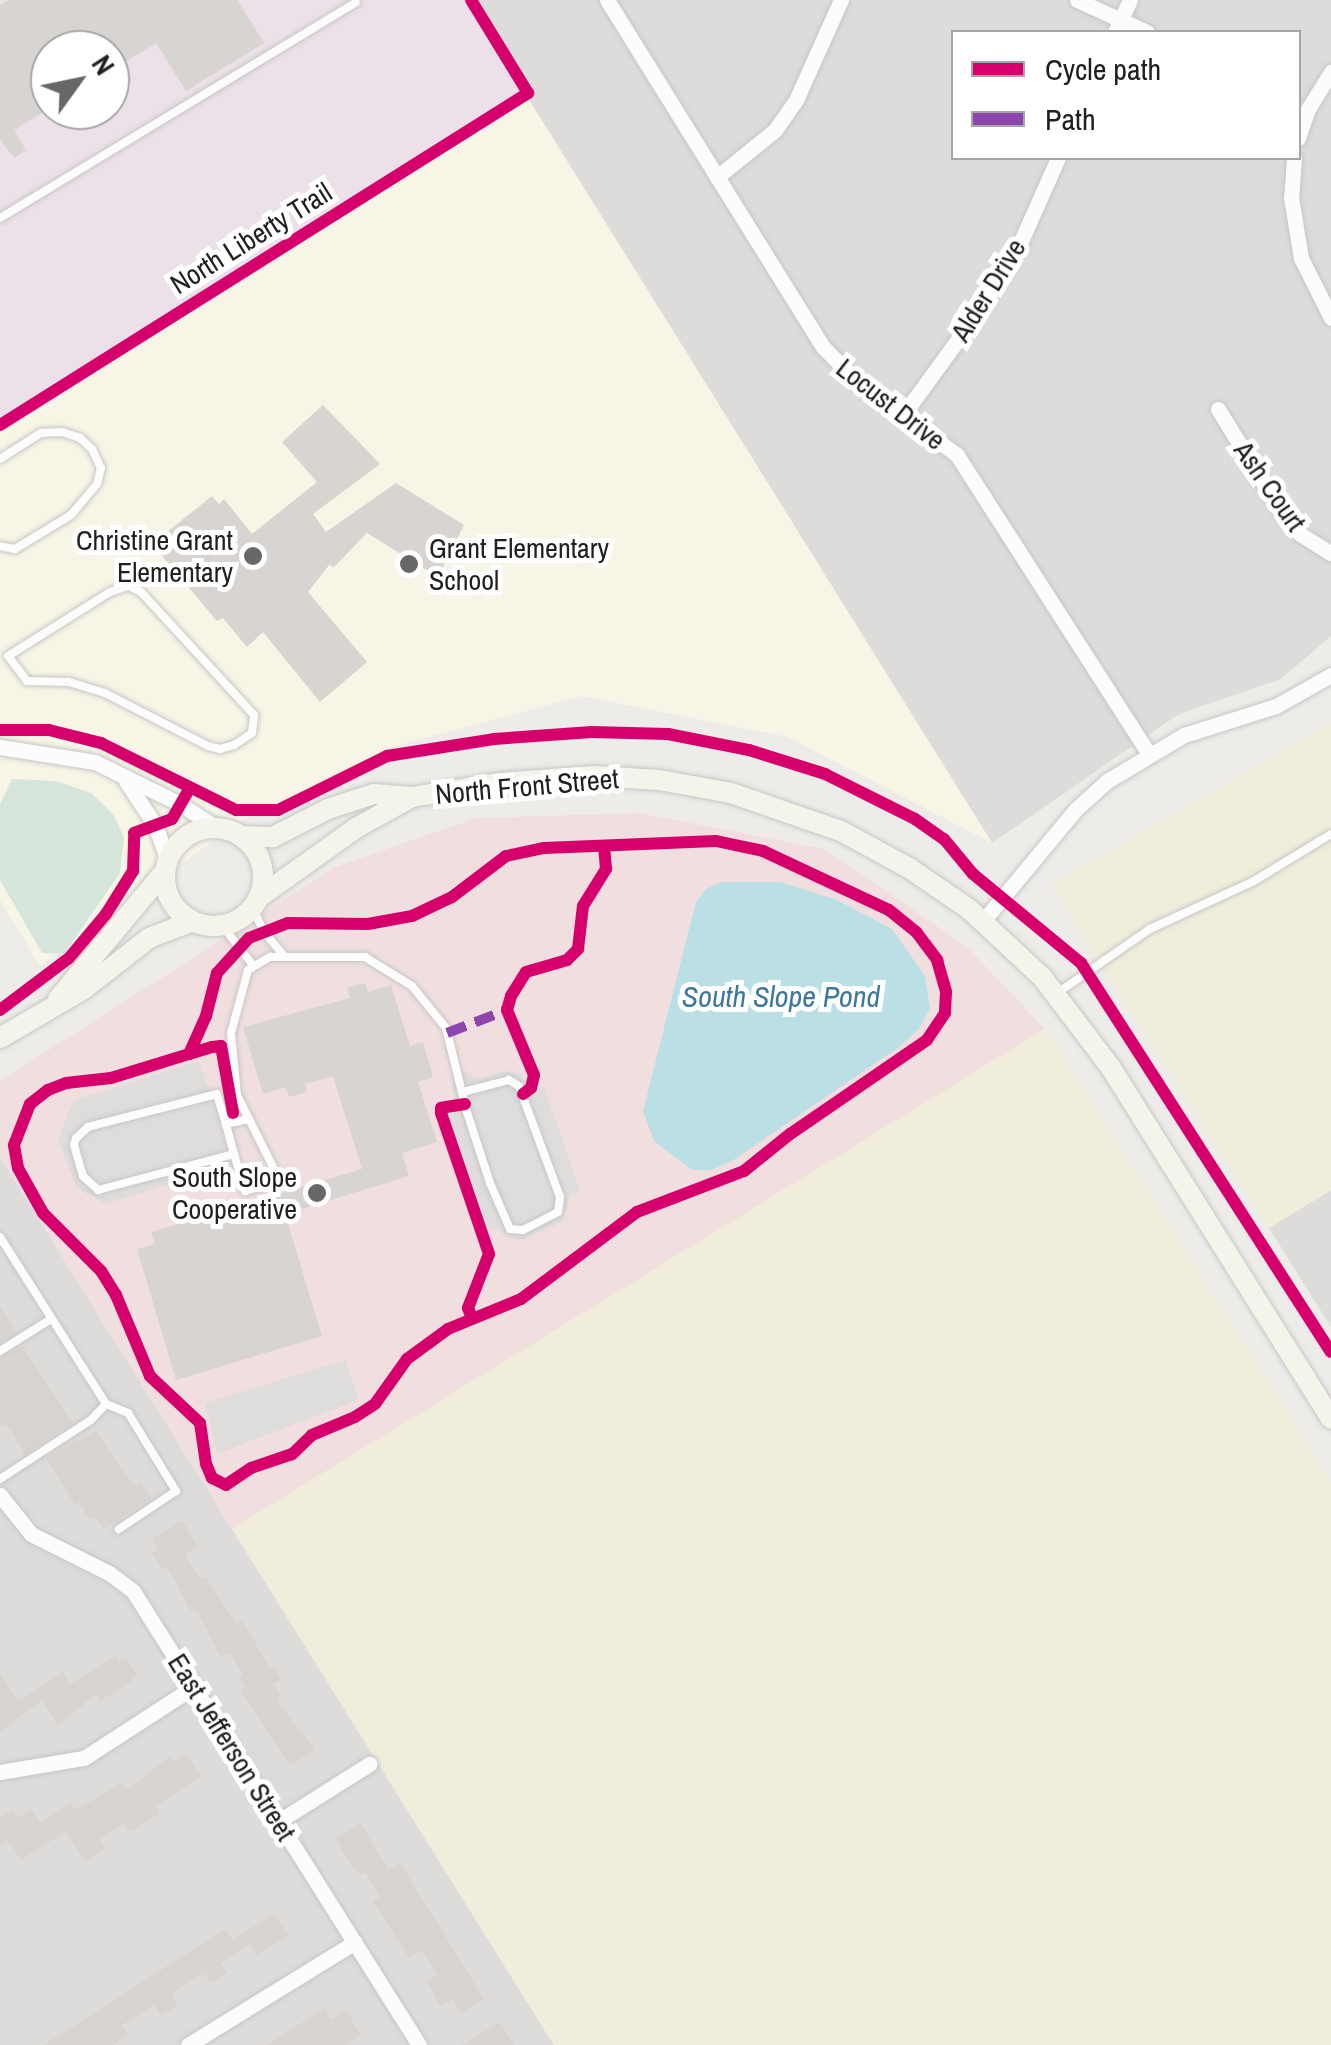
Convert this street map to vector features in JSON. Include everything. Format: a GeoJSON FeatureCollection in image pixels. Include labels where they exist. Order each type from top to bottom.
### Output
{"type":"FeatureCollection","features":[{"type":"Feature","properties":{"kind":"main road","name":"North Front Street"},"geometry":{"type":"LineString","coordinates":[[255,902],[356,828],[412,797],[594,776],[706,787],[841,831],[909,868],[983,921],[1056,994],[1129,1097],[1331,1419]]}},
{"type":"Feature","properties":{"kind":"main road"},"geometry":{"type":"LineString","coordinates":[[56,1002],[191,834],[217,828],[240,836],[274,837],[328,810],[374,794],[412,797]]}},
{"type":"Feature","properties":{"kind":"main road"},"geometry":{"type":"LineString","coordinates":[[0,1038],[84,989],[149,938],[193,921],[222,926],[255,902],[262,871],[251,845],[240,836]]}},
{"type":"Feature","properties":{"kind":"main road"},"geometry":{"type":"LineString","coordinates":[[166,866],[171,900],[193,921]]}},
{"type":"Feature","properties":{"kind":"street","name":"Locust Drive"},"geometry":{"type":"LineString","coordinates":[[607,0],[830,356],[964,466],[1148,752]]}},
{"type":"Feature","properties":{"kind":"street"},"geometry":{"type":"LineString","coordinates":[[717,176],[775,130],[796,100],[841,0]]}},
{"type":"Feature","properties":{"kind":"street"},"geometry":{"type":"LineString","coordinates":[[1077,0],[1118,26],[1130,0]]}},
{"type":"Feature","properties":{"kind":"street"},"geometry":{"type":"LineString","coordinates":[[1303,107],[1331,72]]}},
{"type":"Feature","properties":{"kind":"street","name":"Alder Drive"},"geometry":{"type":"LineString","coordinates":[[903,414],[992,291],[1016,250],[1057,160]]}},
{"type":"Feature","properties":{"kind":"street"},"geometry":{"type":"LineString","coordinates":[[1294,160],[1292,196],[1301,258],[1331,318]]}},
{"type":"Feature","properties":{"kind":"street","name":"Ash Court"},"geometry":{"type":"LineString","coordinates":[[1218,410],[1280,510],[1300,534],[1331,553]]}},
{"type":"Feature","properties":{"kind":"street"},"geometry":{"type":"LineString","coordinates":[[983,921],[1075,810],[1148,752],[1184,735],[1276,706],[1331,676]]}},
{"type":"Feature","properties":{"kind":"street"},"geometry":{"type":"LineString","coordinates":[[0,748],[76,755],[126,781],[144,785],[217,828]]}},
{"type":"Feature","properties":{"kind":"street"},"geometry":{"type":"LineString","coordinates":[[126,781],[156,825],[166,866]]}},
{"type":"Feature","properties":{"kind":"street","name":"East Jefferson Street"},"geometry":{"type":"LineString","coordinates":[[0,1495],[32,1534],[109,1573],[133,1591],[419,2045]]}},
{"type":"Feature","properties":{"kind":"street"},"geometry":{"type":"LineString","coordinates":[[0,1772],[57,1766],[84,1758],[195,1686]]}},
{"type":"Feature","properties":{"kind":"street"},"geometry":{"type":"LineString","coordinates":[[279,1822],[368,1764]]}},
{"type":"Feature","properties":{"kind":"street"},"geometry":{"type":"LineString","coordinates":[[188,2045],[355,1942]]}},
{"type":"Feature","properties":{"kind":"lane"},"geometry":{"type":"LineString","coordinates":[[0,218],[356,2]]}},
{"type":"Feature","properties":{"kind":"lane"},"geometry":{"type":"LineString","coordinates":[[0,459],[41,434],[62,432],[80,438],[92,449],[101,468],[97,484],[71,515],[15,549],[0,546]]}},
{"type":"Feature","properties":{"kind":"lane"},"geometry":{"type":"LineString","coordinates":[[0,665],[8,656],[110,592],[130,586],[142,592],[241,700],[254,715],[255,724],[252,733],[234,745],[208,746],[105,693],[68,682],[26,681],[8,656]]}},
{"type":"Feature","properties":{"kind":"lane"},"geometry":{"type":"LineString","coordinates":[[1056,994],[1150,929],[1254,881],[1331,834]]}},
{"type":"Feature","properties":{"kind":"lane"},"geometry":{"type":"LineString","coordinates":[[255,902],[264,932],[284,956]]}},
{"type":"Feature","properties":{"kind":"lane"},"geometry":{"type":"LineString","coordinates":[[222,926],[252,964]]}},
{"type":"Feature","properties":{"kind":"lane"},"geometry":{"type":"LineString","coordinates":[[252,964],[284,956],[364,957],[412,986],[446,1028],[464,1092],[490,1183],[510,1228],[522,1230],[558,1212],[560,1197],[519,1086],[510,1080],[464,1092]]}},
{"type":"Feature","properties":{"kind":"lane"},"geometry":{"type":"LineString","coordinates":[[234,1154],[106,1192],[90,1187],[74,1146],[76,1138],[88,1128],[217,1094],[245,1191],[280,1181],[237,1095],[231,1033],[252,964]]}},
{"type":"Feature","properties":{"kind":"lane"},"geometry":{"type":"LineString","coordinates":[[226,1124],[250,1118]]}},
{"type":"Feature","properties":{"kind":"lane"},"geometry":{"type":"LineString","coordinates":[[0,1237],[106,1404],[128,1413],[176,1492],[119,1529]]}},
{"type":"Feature","properties":{"kind":"lane"},"geometry":{"type":"LineString","coordinates":[[0,1351],[51,1319]]}},
{"type":"Feature","properties":{"kind":"lane"},"geometry":{"type":"LineString","coordinates":[[0,1479],[91,1420],[106,1404]]}},
{"type":"Feature","properties":{"kind":"shaded area"},"geometry":{"type":"Polygon","coordinates":[[[0,0],[467,0],[529,100],[0,433],[0,0]]]}},
{"type":"Feature","properties":{"kind":"shaded area"},"geometry":{"type":"Polygon","coordinates":[[[467,0],[1331,0],[1331,636],[1281,679],[1179,714],[992,843],[467,0]]]}},
{"type":"Feature","properties":{"kind":"shaded area","name":"Grant Elementary School"},"geometry":{"type":"Polygon","coordinates":[[[529,100],[992,843],[788,737],[582,696],[384,749],[242,820],[40,966],[0,900],[0,433],[529,100]]]}},
{"type":"Feature","properties":{"kind":"shaded area"},"geometry":{"type":"Polygon","coordinates":[[[1331,723],[1331,1190],[1269,1228],[1051,885],[1331,723]]]}},
{"type":"Feature","properties":{"kind":"shaded area"},"geometry":{"type":"Polygon","coordinates":[[[12,779],[56,781],[91,793],[113,814],[124,837],[120,873],[64,954],[42,953],[0,880],[0,804],[12,779]]]}},
{"type":"Feature","properties":{"kind":"shaded area","name":"South Slope Cooperative"},"geometry":{"type":"Polygon","coordinates":[[[639,813],[824,849],[966,946],[1045,1029],[232,1529],[0,1157],[0,1081],[335,867],[476,818],[639,813]]]}},
{"type":"Feature","properties":{"kind":"shaded area"},"geometry":{"type":"Polygon","coordinates":[[[1045,1029],[1331,1481],[1331,2045],[554,2045],[232,1529],[1045,1029]]]}},
{"type":"Feature","properties":{"kind":"shaded area"},"geometry":{"type":"Polygon","coordinates":[[[199,1061],[233,1164],[106,1204],[77,1188],[58,1140],[73,1101],[199,1061]]]}},
{"type":"Feature","properties":{"kind":"shaded area"},"geometry":{"type":"Polygon","coordinates":[[[505,1071],[521,1075],[531,1090],[544,1087],[580,1191],[570,1195],[563,1221],[525,1239],[510,1239],[497,1228],[486,1232],[443,1113],[455,1109],[452,1078],[469,1072],[476,1079],[505,1071]]]}},
{"type":"Feature","properties":{"kind":"shaded area"},"geometry":{"type":"Polygon","coordinates":[[[0,1157],[232,1529],[554,2045],[0,2045],[0,1157]]]}},
{"type":"Feature","properties":{"kind":"shaded area"},"geometry":{"type":"Polygon","coordinates":[[[1331,1190],[1331,1327],[1269,1228],[1331,1190]]]}},
{"type":"Feature","properties":{"kind":"shaded area"},"geometry":{"type":"Polygon","coordinates":[[[346,1360],[358,1400],[217,1454],[205,1403],[346,1360]]]}},
{"type":"Feature","properties":{"kind":"water","name":"South Slope Pond"},"geometry":{"type":"Polygon","coordinates":[[[721,882],[780,882],[835,899],[892,929],[925,976],[930,1008],[919,1029],[899,1047],[732,1161],[711,1170],[692,1170],[654,1141],[643,1111],[696,902],[706,889],[721,882]]]}},
{"type":"Feature","properties":{"kind":"building"},"geometry":{"type":"Polygon","coordinates":[[[9,0],[237,0],[264,43],[186,91],[156,43],[130,59],[130,30],[30,30],[30,120],[14,130],[26,150],[14,158],[0,139],[0,5],[9,0]]]}},
{"type":"Feature","properties":{"kind":"building","name":"Christine Grant Elementary"},"geometry":{"type":"Polygon","coordinates":[[[323,405],[380,464],[313,514],[326,532],[396,483],[464,525],[438,577],[367,533],[334,567],[329,565],[308,592],[367,662],[320,702],[263,632],[247,647],[223,618],[217,621],[152,544],[212,496],[219,504],[224,499],[252,534],[317,482],[282,442],[323,405]]]}},
{"type":"Feature","properties":{"kind":"building","name":"South Slope Cooperative"},"geometry":{"type":"Polygon","coordinates":[[[365,983],[368,992],[391,985],[410,1046],[423,1042],[433,1077],[418,1082],[437,1142],[402,1153],[409,1176],[285,1214],[322,1336],[176,1380],[137,1249],[155,1244],[151,1232],[362,1169],[333,1076],[305,1084],[307,1092],[289,1097],[286,1087],[263,1094],[243,1027],[350,998],[347,988],[365,983]]]}},
{"type":"Feature","properties":{"kind":"building"},"geometry":{"type":"Polygon","coordinates":[[[0,1307],[16,1332],[0,1342],[0,1307]]]}},
{"type":"Feature","properties":{"kind":"building"},"geometry":{"type":"Polygon","coordinates":[[[22,1346],[73,1423],[25,1454],[6,1424],[0,1427],[0,1358],[22,1346]]]}},
{"type":"Feature","properties":{"kind":"building"},"geometry":{"type":"Polygon","coordinates":[[[96,1431],[135,1487],[141,1483],[151,1498],[104,1529],[96,1516],[90,1520],[79,1502],[75,1505],[46,1458],[96,1431]]]}},
{"type":"Feature","properties":{"kind":"building"},"geometry":{"type":"Polygon","coordinates":[[[182,1520],[198,1547],[185,1555],[200,1580],[206,1577],[236,1624],[242,1621],[271,1669],[274,1667],[281,1679],[273,1684],[282,1697],[276,1700],[315,1750],[290,1766],[240,1690],[245,1687],[239,1678],[243,1675],[230,1652],[221,1658],[198,1612],[190,1610],[167,1566],[162,1569],[152,1553],[158,1549],[152,1539],[182,1520]]]}},
{"type":"Feature","properties":{"kind":"building"},"geometry":{"type":"Polygon","coordinates":[[[115,1656],[119,1662],[126,1658],[137,1675],[130,1682],[100,1701],[96,1694],[58,1725],[42,1700],[0,1732],[0,1673],[18,1701],[63,1672],[70,1684],[115,1656]]]}},
{"type":"Feature","properties":{"kind":"building"},"geometry":{"type":"Polygon","coordinates":[[[186,1754],[201,1777],[156,1806],[160,1813],[130,1832],[124,1823],[100,1839],[105,1848],[85,1861],[66,1831],[21,1860],[8,1840],[0,1845],[0,1818],[13,1810],[17,1818],[31,1809],[40,1823],[71,1803],[76,1810],[122,1782],[127,1790],[170,1756],[174,1762],[186,1754]]]}},
{"type":"Feature","properties":{"kind":"building"},"geometry":{"type":"Polygon","coordinates":[[[360,1823],[389,1870],[400,1863],[484,1999],[461,2013],[453,1999],[440,2006],[427,1981],[437,1975],[422,1950],[409,1958],[373,1901],[380,1897],[365,1872],[360,1875],[354,1869],[335,1838],[360,1823]]]}},
{"type":"Feature","properties":{"kind":"building"},"geometry":{"type":"Polygon","coordinates":[[[274,1914],[288,1936],[257,1955],[250,1944],[220,1963],[227,1973],[210,1983],[204,1973],[182,1986],[171,1995],[178,2005],[161,2015],[154,2005],[122,2025],[128,2035],[113,2045],[44,2045],[225,1929],[232,1940],[274,1914]]]}},
{"type":"Feature","properties":{"kind":"building"},"geometry":{"type":"Polygon","coordinates":[[[325,2008],[331,2019],[346,2010],[361,2035],[345,2045],[267,2045],[325,2008]]]}},
{"type":"Feature","properties":{"kind":"building"},"geometry":{"type":"Polygon","coordinates":[[[500,2022],[514,2045],[462,2045],[500,2022]]]}},
{"type":"Feature","properties":{"kind":"marked path"},"geometry":{"type":"LineString","coordinates":[[447,1033],[507,1010]]}},
{"type":"Feature","properties":{"kind":"cycle path","name":"North Liberty Trail"},"geometry":{"type":"LineString","coordinates":[[0,425],[528,93],[471,0]]}},
{"type":"Feature","properties":{"kind":"cycle path"},"geometry":{"type":"LineString","coordinates":[[0,730],[49,730],[101,743],[236,810],[278,810],[387,756],[494,739],[592,732],[668,734],[749,750],[825,774],[915,819],[944,839],[973,874],[1081,963],[1331,1352]]}},
{"type":"Feature","properties":{"kind":"cycle path"},"geometry":{"type":"LineString","coordinates":[[0,1010],[69,958],[106,914],[133,871],[134,833],[172,819],[189,789]]}},
{"type":"Feature","properties":{"kind":"cycle path"},"geometry":{"type":"LineString","coordinates":[[189,1054],[206,1016],[217,973],[249,938],[288,923],[368,924],[412,916],[452,897],[506,856],[544,848],[716,841],[763,851],[889,910],[917,933],[937,960],[946,992],[945,1013],[927,1040],[790,1134],[744,1171],[637,1212],[521,1299],[448,1329],[407,1359],[375,1404],[312,1435],[292,1454],[251,1468],[226,1485],[212,1478],[206,1464],[200,1423],[150,1376],[116,1295],[101,1271],[43,1213],[18,1168],[14,1145],[30,1104],[48,1090],[66,1083],[111,1078],[212,1047],[221,1046],[233,1113]]}},
{"type":"Feature","properties":{"kind":"cycle path"},"geometry":{"type":"LineString","coordinates":[[523,1094],[531,1088],[534,1075],[507,1010],[511,996],[526,972],[567,960],[578,949],[583,906],[606,869],[604,846]]}},
{"type":"Feature","properties":{"kind":"cycle path"},"geometry":{"type":"LineString","coordinates":[[465,1104],[441,1108],[441,1113],[489,1254],[468,1308],[471,1316]]}},
{"type":"Feature","properties":{"kind":"place","name":"Christine Grant Elementary"},"geometry":{"type":"Point","coordinates":[253,556]}},
{"type":"Feature","properties":{"kind":"place","name":"Grant Elementary School"},"geometry":{"type":"Point","coordinates":[409,564]}},
{"type":"Feature","properties":{"kind":"place","name":"South Slope Cooperative"},"geometry":{"type":"Point","coordinates":[317,1193]}}]}
